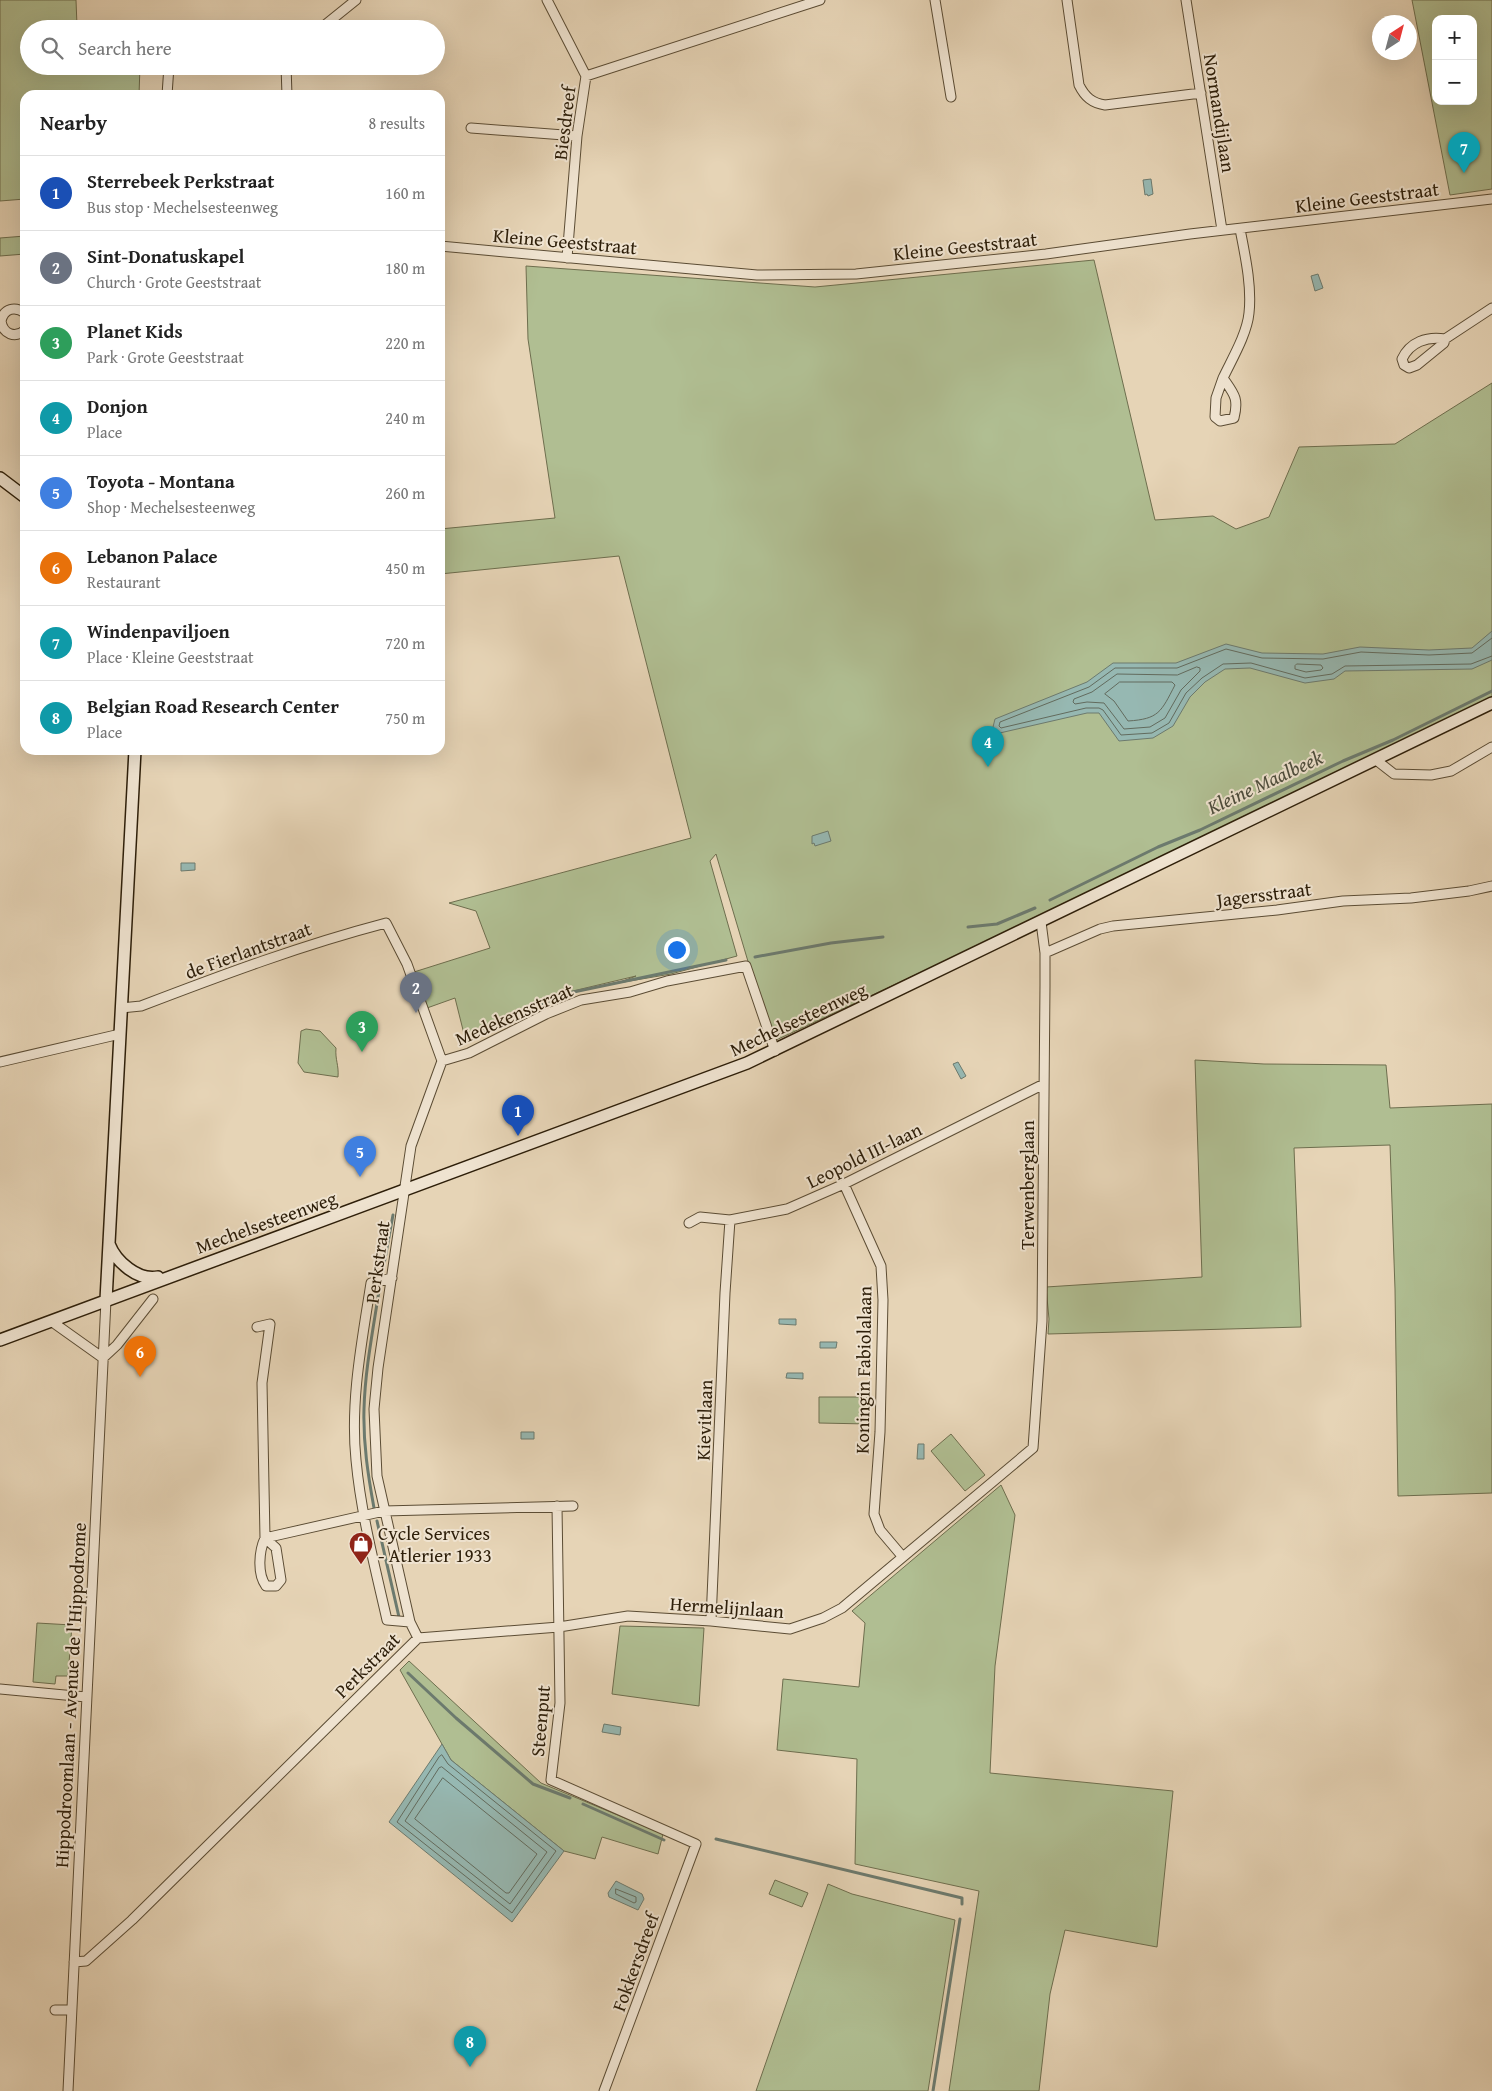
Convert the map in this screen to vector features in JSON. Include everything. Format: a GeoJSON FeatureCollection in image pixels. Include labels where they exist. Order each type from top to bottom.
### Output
{"type":"FeatureCollection","features":[{"type":"Feature","properties":{"kind":"main road"},"geometry":{"type":"LineString","coordinates":[[0,478],[20,493]]}},
{"type":"Feature","properties":{"kind":"main road","name":"Mechelsesteenweg"},"geometry":{"type":"LineString","coordinates":[[0,1340],[717,1075],[775,1051],[1492,704]]}},
{"type":"Feature","properties":{"kind":"main road"},"geometry":{"type":"LineString","coordinates":[[106,1300],[135,755]]}},
{"type":"Feature","properties":{"kind":"main road"},"geometry":{"type":"LineString","coordinates":[[109,1244],[119,1261],[142,1276],[154,1278],[172,1275]]}},
{"type":"Feature","properties":{"kind":"street"},"geometry":{"type":"LineString","coordinates":[[331,20],[356,0]]}},
{"type":"Feature","properties":{"kind":"street","name":"Biesdreef"},"geometry":{"type":"LineString","coordinates":[[547,0],[586,76],[577,136],[568,258]]}},
{"type":"Feature","properties":{"kind":"street"},"geometry":{"type":"LineString","coordinates":[[586,76],[820,0]]}},
{"type":"Feature","properties":{"kind":"street"},"geometry":{"type":"LineString","coordinates":[[935,0],[951,97]]}},
{"type":"Feature","properties":{"kind":"street"},"geometry":{"type":"LineString","coordinates":[[1067,0],[1079,85],[1083,94],[1090,100],[1105,105],[1200,93]]}},
{"type":"Feature","properties":{"kind":"street","name":"Normandijlaan"},"geometry":{"type":"LineString","coordinates":[[1186,0],[1222,230]]}},
{"type":"Feature","properties":{"kind":"street"},"geometry":{"type":"LineString","coordinates":[[167,90],[168,75]]}},
{"type":"Feature","properties":{"kind":"street"},"geometry":{"type":"LineString","coordinates":[[286,75],[287,90]]}},
{"type":"Feature","properties":{"kind":"street"},"geometry":{"type":"LineString","coordinates":[[471,128],[577,136]]}},
{"type":"Feature","properties":{"kind":"street","name":"Kleine Geeststraat"},"geometry":{"type":"LineString","coordinates":[[445,246],[757,275],[856,274],[1046,254],[1222,230],[1492,199]]}},
{"type":"Feature","properties":{"kind":"street"},"geometry":{"type":"LineString","coordinates":[[1223,378],[1238,348],[1249,315],[1249,296],[1240,229]]}},
{"type":"Feature","properties":{"kind":"street"},"geometry":{"type":"LineString","coordinates":[[1445,339],[1430,339],[1411,345],[1402,359],[1404,365],[1409,368],[1417,365],[1444,343],[1445,339],[1492,308]]}},
{"type":"Feature","properties":{"kind":"street"},"geometry":{"type":"LineString","coordinates":[[20,310],[11,309],[5,312],[1,321],[4,329],[10,334],[20,333]]}},
{"type":"Feature","properties":{"kind":"street"},"geometry":{"type":"LineString","coordinates":[[1376,760],[1394,774],[1431,775],[1451,770],[1492,747]]}},
{"type":"Feature","properties":{"kind":"street","name":"Jagersstraat"},"geometry":{"type":"LineString","coordinates":[[1045,953],[1100,928],[1113,926],[1277,910],[1343,901],[1411,898],[1470,891],[1492,886]]}},
{"type":"Feature","properties":{"kind":"street","name":"Terwenberglaan"},"geometry":{"type":"LineString","coordinates":[[1033,1448],[1042,1321],[1045,953],[1041,922]]}},
{"type":"Feature","properties":{"kind":"street","name":"de Fierlantstraat"},"geometry":{"type":"LineString","coordinates":[[121,1008],[141,1006],[274,956],[386,923],[406,964],[442,1061]]}},
{"type":"Feature","properties":{"kind":"street","name":"Medekensstraat"},"geometry":{"type":"LineString","coordinates":[[442,1061],[458,1058],[555,1010],[581,1000],[630,992],[667,981],[746,966],[775,1051]]}},
{"type":"Feature","properties":{"kind":"street"},"geometry":{"type":"LineString","coordinates":[[0,1062],[120,1034]]}},
{"type":"Feature","properties":{"kind":"street","name":"Perkstraat"},"geometry":{"type":"LineString","coordinates":[[74,1962],[86,1961],[132,1920],[418,1638],[410,1622],[377,1476],[374,1409],[378,1368],[412,1140],[442,1061]]}},
{"type":"Feature","properties":{"kind":"street","name":"Leopold III-laan"},"geometry":{"type":"LineString","coordinates":[[689,1222],[700,1218],[730,1220],[788,1209],[844,1184],[1044,1084]]}},
{"type":"Feature","properties":{"kind":"street","name":"Koningin Fabiolalaan"},"geometry":{"type":"LineString","coordinates":[[844,1184],[881,1266],[883,1300],[880,1432],[874,1514],[880,1530],[902,1556]]}},
{"type":"Feature","properties":{"kind":"street","name":"Kievitlaan"},"geometry":{"type":"LineString","coordinates":[[711,1620],[724,1293],[730,1220]]}},
{"type":"Feature","properties":{"kind":"street"},"geometry":{"type":"LineString","coordinates":[[392,1278],[371,1283],[360,1355],[355,1416],[356,1459],[364,1515],[387,1620],[410,1622]]}},
{"type":"Feature","properties":{"kind":"street","name":"Hippodroomlaan - Avenue de l'Hippodrome"},"geometry":{"type":"LineString","coordinates":[[68,2091],[106,1300]]}},
{"type":"Feature","properties":{"kind":"street"},"geometry":{"type":"LineString","coordinates":[[51,1321],[103,1358],[117,1345],[153,1300]]}},
{"type":"Feature","properties":{"kind":"street"},"geometry":{"type":"LineString","coordinates":[[257,1327],[270,1324],[262,1383],[265,1538],[261,1548],[261,1580],[266,1586],[276,1586],[280,1580],[276,1548],[265,1538]]}},
{"type":"Feature","properties":{"kind":"street","name":"Hermelijnlaan"},"geometry":{"type":"LineString","coordinates":[[418,1638],[559,1626],[628,1616],[711,1620],[790,1629],[823,1618],[842,1608],[1033,1448]]}},
{"type":"Feature","properties":{"kind":"street","name":"Steenput"},"geometry":{"type":"LineString","coordinates":[[557,1506],[560,1703],[551,1780],[696,1844]]}},
{"type":"Feature","properties":{"kind":"street"},"geometry":{"type":"LineString","coordinates":[[265,1538],[384,1511],[573,1506]]}},
{"type":"Feature","properties":{"kind":"street"},"geometry":{"type":"LineString","coordinates":[[0,1689],[86,1697]]}},
{"type":"Feature","properties":{"kind":"street","name":"Fokkersdreef"},"geometry":{"type":"LineString","coordinates":[[604,2091],[696,1844]]}},
{"type":"Feature","properties":{"kind":"street"},"geometry":{"type":"LineString","coordinates":[[55,2010],[71,2010]]}},
{"type":"Feature","properties":{"kind":"green space"},"geometry":{"type":"Polygon","coordinates":[[[0,0],[76,0],[77,20],[20,20],[20,75],[140,75],[139,90],[20,90],[20,199],[0,201],[0,0]]]}},
{"type":"Feature","properties":{"kind":"green space"},"geometry":{"type":"Polygon","coordinates":[[[1412,0],[1492,0],[1492,189],[1450,195],[1432,105],[1477,105],[1477,15],[1432,15],[1432,103],[1417,26],[1417,15],[1415,15],[1412,0]]]}},
{"type":"Feature","properties":{"kind":"green space"},"geometry":{"type":"Polygon","coordinates":[[[20,236],[20,254],[0,256],[0,238],[20,236]]]}},
{"type":"Feature","properties":{"kind":"green space"},"geometry":{"type":"Polygon","coordinates":[[[1094,260],[1155,520],[1213,516],[1236,529],[1269,517],[1299,447],[1395,444],[1492,383],[1492,699],[1150,865],[772,1042],[716,854],[710,861],[737,956],[671,974],[618,983],[636,976],[556,995],[465,1038],[455,998],[427,1008],[414,972],[490,948],[476,911],[449,903],[691,838],[619,556],[445,573],[445,529],[555,518],[528,339],[526,266],[815,287],[1094,260]]]}},
{"type":"Feature","properties":{"kind":"green space"},"geometry":{"type":"Polygon","coordinates":[[[306,1029],[320,1031],[336,1048],[338,1077],[304,1072],[298,1063],[301,1031],[306,1029]]]}},
{"type":"Feature","properties":{"kind":"green space"},"geometry":{"type":"Polygon","coordinates":[[[1195,1060],[1264,1064],[1386,1065],[1390,1108],[1492,1104],[1492,1493],[1398,1496],[1395,1289],[1390,1145],[1294,1148],[1301,1327],[1048,1334],[1049,1319],[1046,1287],[1202,1277],[1195,1060]]]}},
{"type":"Feature","properties":{"kind":"green space"},"geometry":{"type":"Polygon","coordinates":[[[819,1397],[868,1397],[868,1424],[819,1423],[819,1397]]]}},
{"type":"Feature","properties":{"kind":"green space"},"geometry":{"type":"Polygon","coordinates":[[[951,1434],[985,1475],[965,1491],[931,1451],[951,1434]]]}},
{"type":"Feature","properties":{"kind":"green space"},"geometry":{"type":"Polygon","coordinates":[[[1001,1485],[1015,1515],[995,1666],[990,1773],[1173,1791],[1157,1947],[1065,1930],[1050,1994],[1039,2091],[949,2091],[979,1891],[855,1864],[857,1759],[777,1750],[783,1679],[859,1687],[865,1623],[852,1611],[1001,1485]]]}},
{"type":"Feature","properties":{"kind":"green space"},"geometry":{"type":"Polygon","coordinates":[[[37,1623],[72,1625],[68,1676],[56,1676],[55,1684],[33,1682],[37,1623]]]}},
{"type":"Feature","properties":{"kind":"green space"},"geometry":{"type":"Polygon","coordinates":[[[620,1626],[704,1628],[699,1706],[612,1694],[620,1626]]]}},
{"type":"Feature","properties":{"kind":"green space"},"geometry":{"type":"Polygon","coordinates":[[[409,1661],[541,1783],[663,1834],[658,1854],[602,1837],[595,1859],[564,1851],[451,1760],[400,1670],[409,1661]]]}},
{"type":"Feature","properties":{"kind":"green space"},"geometry":{"type":"Polygon","coordinates":[[[775,1880],[808,1893],[802,1907],[769,1894],[775,1880]]]}},
{"type":"Feature","properties":{"kind":"green space"},"geometry":{"type":"Polygon","coordinates":[[[828,1884],[852,1894],[955,1920],[928,2091],[756,2091],[828,1884]]]}},
{"type":"Feature","properties":{"kind":"water"},"geometry":{"type":"Polygon","coordinates":[[[1151,179],[1153,194],[1148,196],[1147,194],[1145,195],[1143,180],[1151,179]]]}},
{"type":"Feature","properties":{"kind":"water"},"geometry":{"type":"Polygon","coordinates":[[[1318,274],[1323,288],[1315,291],[1311,276],[1318,274]]]}},
{"type":"Feature","properties":{"kind":"water"},"geometry":{"type":"Polygon","coordinates":[[[1492,631],[1492,660],[1472,669],[1345,671],[1334,679],[1305,683],[1250,668],[1225,669],[1205,682],[1190,697],[1173,726],[1153,738],[1119,741],[1099,713],[1087,713],[991,735],[995,719],[1087,682],[1113,663],[1176,663],[1226,644],[1262,653],[1323,654],[1360,647],[1429,650],[1472,648],[1492,631]]]}},
{"type":"Feature","properties":{"kind":"water"},"geometry":{"type":"Polygon","coordinates":[[[828,831],[831,841],[815,846],[814,843],[812,844],[812,836],[828,831]]]}},
{"type":"Feature","properties":{"kind":"water"},"geometry":{"type":"Polygon","coordinates":[[[181,863],[195,863],[195,870],[181,871],[181,863]]]}},
{"type":"Feature","properties":{"kind":"water"},"geometry":{"type":"Polygon","coordinates":[[[958,1062],[966,1076],[961,1079],[953,1064],[958,1062]]]}},
{"type":"Feature","properties":{"kind":"water"},"geometry":{"type":"Polygon","coordinates":[[[779,1319],[796,1319],[796,1325],[779,1324],[779,1319]]]}},
{"type":"Feature","properties":{"kind":"water"},"geometry":{"type":"Polygon","coordinates":[[[820,1342],[837,1342],[836,1348],[820,1348],[820,1342]]]}},
{"type":"Feature","properties":{"kind":"water"},"geometry":{"type":"Polygon","coordinates":[[[787,1373],[803,1373],[803,1379],[786,1378],[787,1373]]]}},
{"type":"Feature","properties":{"kind":"water"},"geometry":{"type":"Polygon","coordinates":[[[521,1432],[534,1432],[534,1439],[521,1439],[521,1432]]]}},
{"type":"Feature","properties":{"kind":"water"},"geometry":{"type":"Polygon","coordinates":[[[918,1444],[924,1444],[924,1459],[917,1459],[918,1444]]]}},
{"type":"Feature","properties":{"kind":"water"},"geometry":{"type":"Polygon","coordinates":[[[604,1724],[621,1727],[620,1735],[602,1732],[604,1724]]]}},
{"type":"Feature","properties":{"kind":"water"},"geometry":{"type":"Polygon","coordinates":[[[442,1744],[451,1760],[564,1851],[512,1922],[389,1822],[442,1744]]]}},
{"type":"Feature","properties":{"kind":"water"},"geometry":{"type":"Polygon","coordinates":[[[616,1881],[642,1894],[644,1899],[638,1910],[609,1897],[608,1893],[616,1881]]]}},
{"type":"Feature","properties":{"kind":"waterway","name":"Kleine Maalbeek"},"geometry":{"type":"LineString","coordinates":[[1050,900],[1158,847],[1200,830],[1343,761],[1393,740],[1492,691]]}},
{"type":"Feature","properties":{"kind":"waterway","name":"Kleine Maalbeek"},"geometry":{"type":"LineString","coordinates":[[968,927],[997,924],[1035,908]]}},
{"type":"Feature","properties":{"kind":"waterway"},"geometry":{"type":"LineString","coordinates":[[755,957],[831,943],[883,937]]}},
{"type":"Feature","properties":{"kind":"waterway"},"geometry":{"type":"LineString","coordinates":[[470,1039],[564,994],[726,960]]}},
{"type":"Feature","properties":{"kind":"waterway"},"geometry":{"type":"LineString","coordinates":[[382,1275],[393,1215]]}},
{"type":"Feature","properties":{"kind":"waterway"},"geometry":{"type":"LineString","coordinates":[[374,1508],[366,1459],[364,1409],[368,1365],[379,1291]]}},
{"type":"Feature","properties":{"kind":"waterway"},"geometry":{"type":"LineString","coordinates":[[377,1521],[399,1617]]}},
{"type":"Feature","properties":{"kind":"waterway"},"geometry":{"type":"LineString","coordinates":[[408,1673],[456,1718],[533,1784],[570,1798]]}},
{"type":"Feature","properties":{"kind":"waterway"},"geometry":{"type":"LineString","coordinates":[[583,1804],[664,1840]]}},
{"type":"Feature","properties":{"kind":"waterway"},"geometry":{"type":"LineString","coordinates":[[716,1839],[962,1898],[962,1904]]}},
{"type":"Feature","properties":{"kind":"waterway"},"geometry":{"type":"LineString","coordinates":[[933,2091],[960,1919]]}},
{"type":"Feature","properties":{"kind":"place","name":"Windenpaviljoen"},"geometry":{"type":"Point","coordinates":[1464,173]}},
{"type":"Feature","properties":{"kind":"place","name":"Donjon"},"geometry":{"type":"Point","coordinates":[988,767]}},
{"type":"Feature","properties":{"kind":"place","name":"Sint-Donatuskapel"},"geometry":{"type":"Point","coordinates":[416,1013]}},
{"type":"Feature","properties":{"kind":"place","name":"Planet Kids"},"geometry":{"type":"Point","coordinates":[362,1052]}},
{"type":"Feature","properties":{"kind":"place","name":"Sterrebeek Perkstraat"},"geometry":{"type":"Point","coordinates":[518,1136]}},
{"type":"Feature","properties":{"kind":"place","name":"Toyota - Montana"},"geometry":{"type":"Point","coordinates":[360,1177]}},
{"type":"Feature","properties":{"kind":"place","name":"Lebanon Palace"},"geometry":{"type":"Point","coordinates":[140,1377]}},
{"type":"Feature","properties":{"kind":"place","name":"Cycle Services - Atlerier 1933"},"geometry":{"type":"Point","coordinates":[361,1565]}},
{"type":"Feature","properties":{"kind":"place","name":"Belgian Road Research Center"},"geometry":{"type":"Point","coordinates":[470,2067]}}]}
